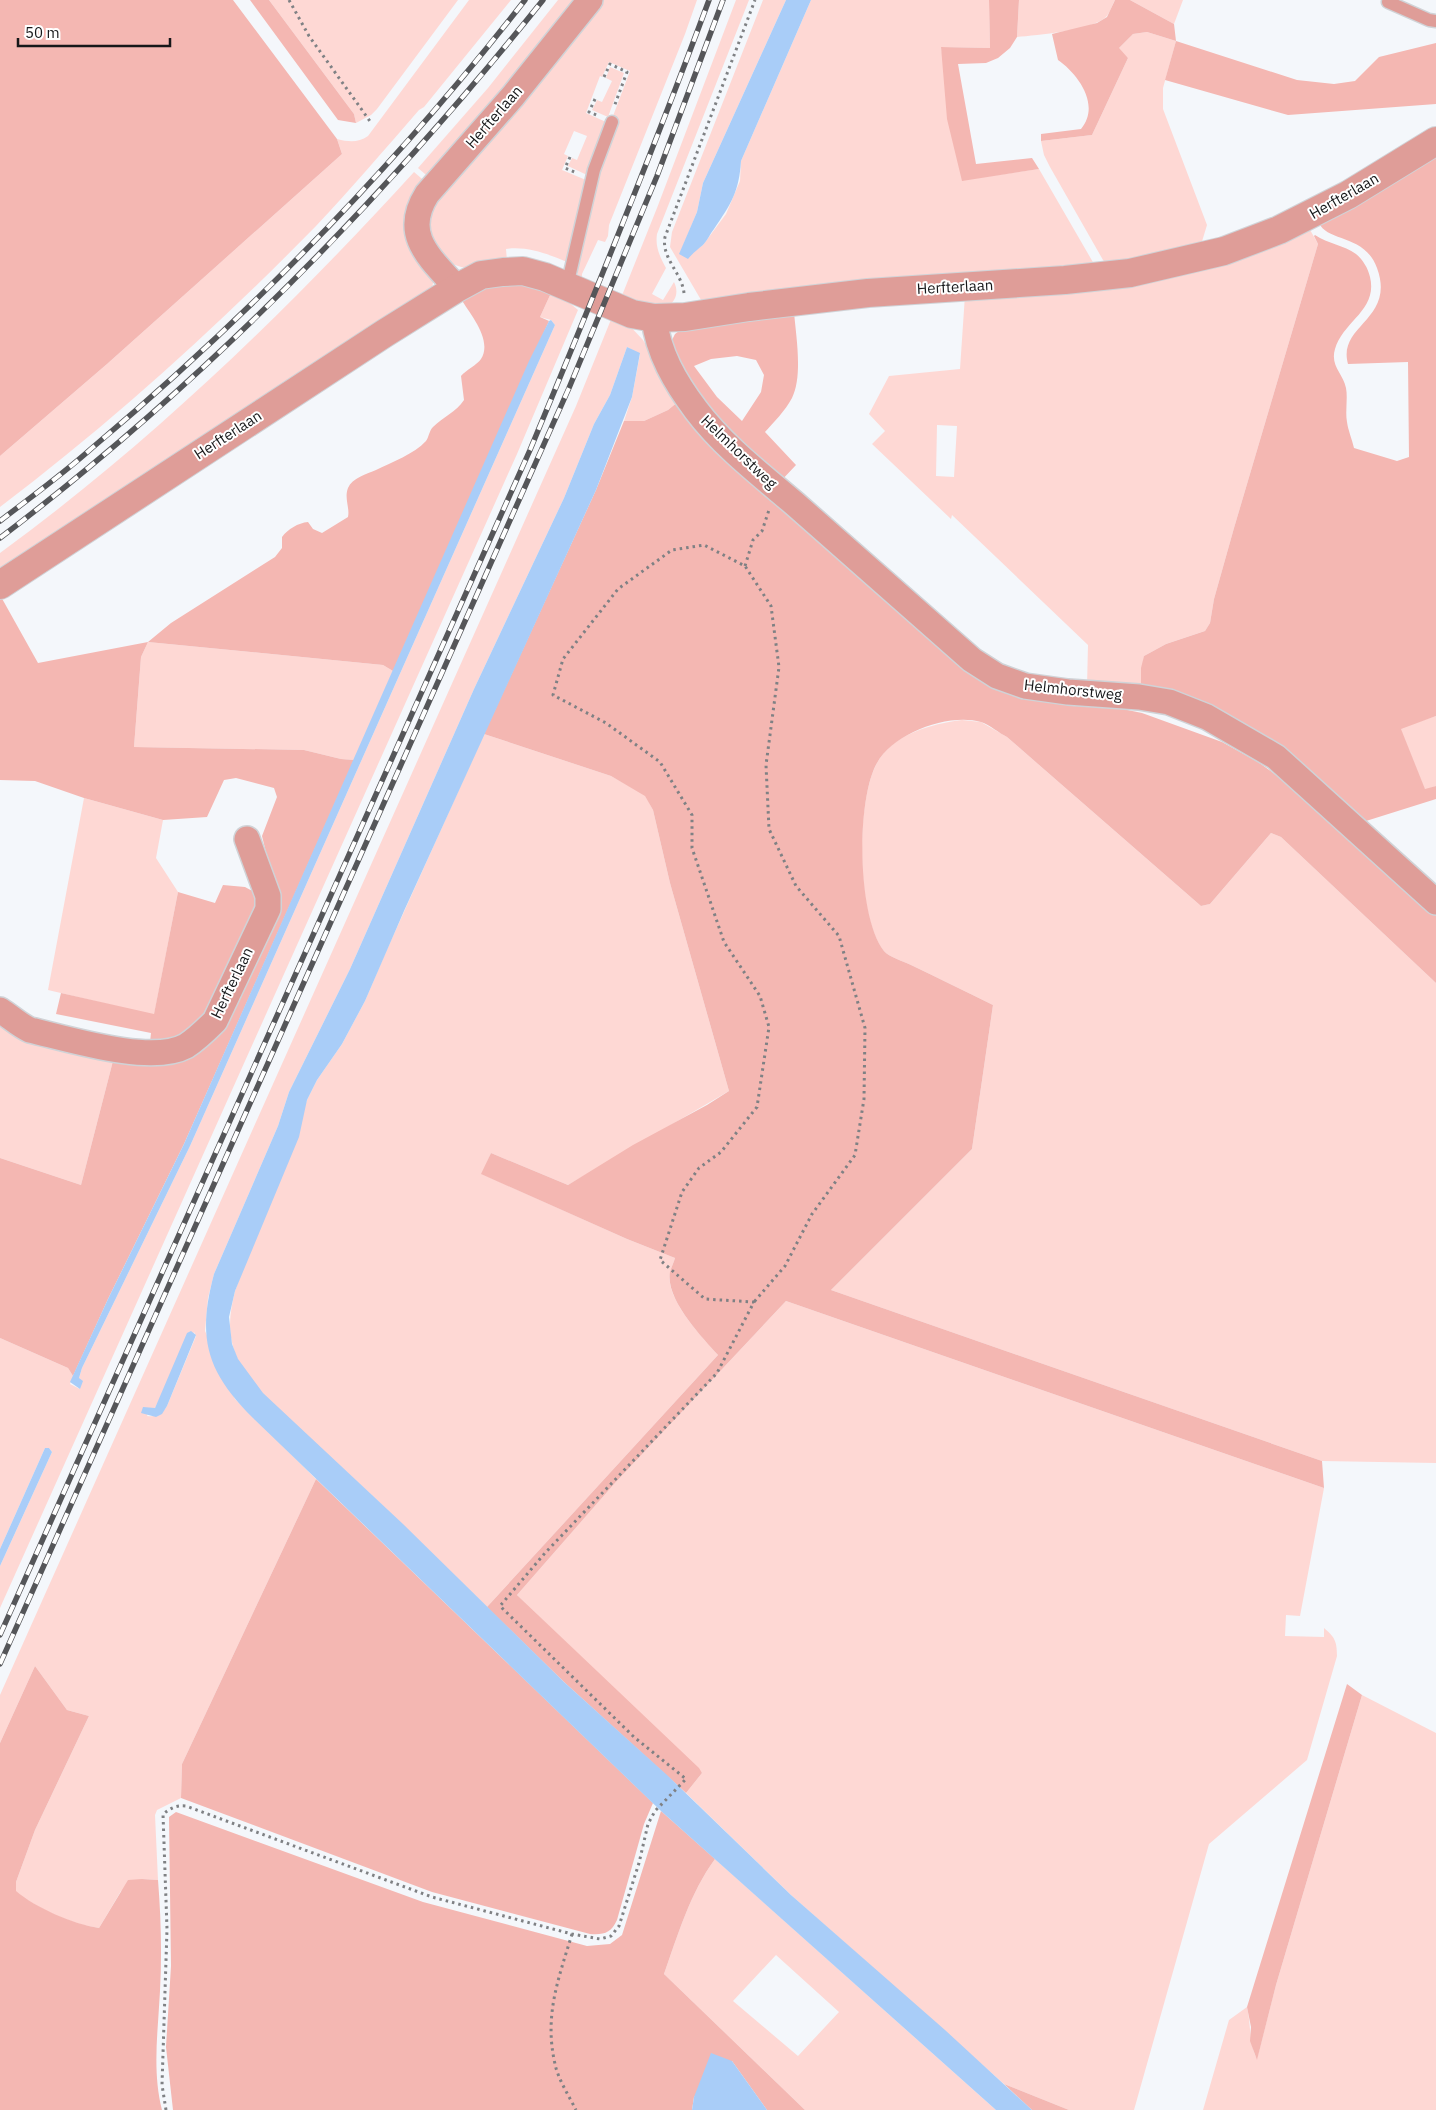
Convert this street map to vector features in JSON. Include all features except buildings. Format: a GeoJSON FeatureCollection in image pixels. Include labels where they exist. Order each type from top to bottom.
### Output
{"type":"FeatureCollection","features":[{"type":"Feature","properties":{"kind":"street","name":"Herfterlaan"},"geometry":{"type":"LineString","coordinates":[[457,288],[422,245],[417,234],[415,224],[420,206],[427,194],[513,96],[590,0]]}},
{"type":"Feature","properties":{"kind":"street","name":"Herfterlaan"},"geometry":{"type":"LineString","coordinates":[[0,585],[457,288],[481,275],[523,271],[567,286],[632,314],[654,318],[685,317],[749,307],[868,293],[1104,276],[1195,259],[1250,242],[1307,217],[1348,195],[1436,141]]}},
{"type":"Feature","properties":{"kind":"street","name":"Helmhorstweg"},"geometry":{"type":"LineString","coordinates":[[654,318],[656,338],[663,356],[676,382],[697,411],[740,456],[972,660],[997,676],[1025,686],[1168,702],[1208,717],[1276,757],[1436,902]]}},
{"type":"Feature","properties":{"kind":"street","name":"Herfterlaan"},"geometry":{"type":"LineString","coordinates":[[0,1010],[18,1024],[30,1030],[122,1050],[146,1053],[162,1052],[184,1047],[203,1034],[215,1021],[268,909],[268,896],[247,840]]}},
{"type":"Feature","properties":{"kind":"lane"},"geometry":{"type":"LineString","coordinates":[[1388,2],[1436,21]]}},
{"type":"Feature","properties":{"kind":"lane"},"geometry":{"type":"LineString","coordinates":[[567,286],[594,170],[612,122]]}},
{"type":"Feature","properties":{"kind":"path"},"geometry":{"type":"LineString","coordinates":[[289,0],[309,36],[372,124]]}},
{"type":"Feature","properties":{"kind":"path"},"geometry":{"type":"LineString","coordinates":[[685,317],[684,289],[664,249],[665,237],[755,0]]}},
{"type":"Feature","properties":{"kind":"path"},"geometry":{"type":"LineString","coordinates":[[604,78],[610,64],[627,72],[611,116],[612,122]]}},
{"type":"Feature","properties":{"kind":"path"},"geometry":{"type":"LineString","coordinates":[[590,109],[595,99]]}},
{"type":"Feature","properties":{"kind":"path"},"geometry":{"type":"LineString","coordinates":[[566,165],[570,157]]}},
{"type":"Feature","properties":{"kind":"path"},"geometry":{"type":"LineString","coordinates":[[745,566],[753,540],[762,531],[769,512],[774,496],[773,485]]}},
{"type":"Feature","properties":{"kind":"path"},"geometry":{"type":"LineString","coordinates":[[166,2110],[162,2085],[166,1929],[163,1814],[171,1808],[179,1805],[186,1806],[432,1897],[572,1934],[600,1939],[610,1936],[620,1926],[639,1863],[648,1824],[655,1811],[686,1779],[634,1737],[500,1606],[559,1538],[716,1373],[754,1302],[785,1266],[812,1214],[855,1155],[864,1099],[865,1028],[840,936],[796,886],[770,829],[766,765],[779,667],[771,606],[745,566],[704,545],[672,550],[618,589],[563,659],[553,695],[606,723],[660,762],[692,815],[692,848],[724,942],[760,996],[769,1027],[756,1107],[721,1152],[699,1168],[682,1192],[660,1260],[705,1298],[754,1302]]}},
{"type":"Feature","properties":{"kind":"path"},"geometry":{"type":"LineString","coordinates":[[572,1934],[554,1994],[550,2018],[555,2065],[576,2110]]}},
{"type":"Feature","properties":{"kind":"shaded area"},"geometry":{"type":"Polygon","coordinates":[[[0,0],[233,0],[337,139],[342,154],[107,364],[0,456],[0,0]]]}},
{"type":"Feature","properties":{"kind":"shaded area"},"geometry":{"type":"Polygon","coordinates":[[[250,0],[269,0],[354,114],[356,123],[338,120],[250,0]]]}},
{"type":"Feature","properties":{"kind":"shaded area"},"geometry":{"type":"Polygon","coordinates":[[[269,0],[458,0],[377,109],[371,115],[356,123],[354,114],[269,0]]]}},
{"type":"Feature","properties":{"kind":"shaded area"},"geometry":{"type":"Polygon","coordinates":[[[469,0],[511,0],[424,107],[419,110],[329,212],[279,264],[202,337],[123,407],[42,475],[0,507],[0,456],[107,364],[342,154],[337,139],[353,141],[361,140],[368,136],[469,0]]]}},
{"type":"Feature","properties":{"kind":"shaded area"},"geometry":{"type":"Polygon","coordinates":[[[558,0],[583,0],[432,180],[418,168],[488,88],[558,0]]]}},
{"type":"Feature","properties":{"kind":"shaded area"},"geometry":{"type":"Polygon","coordinates":[[[599,0],[697,0],[609,225],[608,236],[605,242],[598,240],[582,274],[582,282],[578,280],[577,265],[598,172],[618,119],[613,116],[630,71],[609,62],[602,77],[600,76],[586,113],[606,122],[587,175],[568,166],[572,158],[577,160],[587,136],[574,131],[564,154],[568,156],[562,170],[586,180],[567,262],[537,251],[514,248],[506,249],[507,261],[476,268],[461,267],[453,264],[440,254],[427,230],[434,195],[599,0]]]}},
{"type":"Feature","properties":{"kind":"shaded area"},"geometry":{"type":"Polygon","coordinates":[[[736,0],[749,0],[657,234],[657,248],[666,268],[652,294],[663,300],[674,282],[676,296],[667,307],[621,298],[657,208],[736,0]]]}},
{"type":"Feature","properties":{"kind":"shaded area"},"geometry":{"type":"Polygon","coordinates":[[[763,0],[786,0],[703,183],[697,212],[680,253],[694,251],[703,245],[726,214],[740,181],[741,161],[811,0],[989,0],[990,48],[941,47],[963,180],[1039,169],[1094,264],[704,305],[670,247],[672,232],[763,0]]]}},
{"type":"Feature","properties":{"kind":"shaded area"},"geometry":{"type":"Polygon","coordinates":[[[989,0],[1019,0],[1017,37],[1010,48],[998,58],[986,63],[958,64],[976,164],[1032,158],[1039,169],[962,181],[947,119],[941,47],[990,48],[989,0]]]}},
{"type":"Feature","properties":{"kind":"shaded area"},"geometry":{"type":"Polygon","coordinates":[[[1019,0],[1115,0],[1106,17],[1089,26],[1063,32],[1017,37],[1019,0]]]}},
{"type":"Feature","properties":{"kind":"shaded area"},"geometry":{"type":"Polygon","coordinates":[[[1115,0],[1130,0],[1174,24],[1176,41],[1147,32],[1133,34],[1119,48],[1128,58],[1092,135],[1041,141],[1041,134],[1081,129],[1087,120],[1089,110],[1088,100],[1079,82],[1073,73],[1058,60],[1052,34],[1097,23],[1107,17],[1115,0]]]}},
{"type":"Feature","properties":{"kind":"shaded area"},"geometry":{"type":"Polygon","coordinates":[[[1130,0],[1183,0],[1174,24],[1130,0]]]}},
{"type":"Feature","properties":{"kind":"shaded area"},"geometry":{"type":"Polygon","coordinates":[[[1147,32],[1176,41],[1163,88],[1163,109],[1207,225],[1200,248],[1109,267],[1103,260],[1050,167],[1044,155],[1041,141],[1092,135],[1128,58],[1118,49],[1133,34],[1147,32]]]}},
{"type":"Feature","properties":{"kind":"shaded area"},"geometry":{"type":"Polygon","coordinates":[[[1176,41],[1297,80],[1334,84],[1355,81],[1379,57],[1436,43],[1436,104],[1288,115],[1165,80],[1176,41]]]}},
{"type":"Feature","properties":{"kind":"shaded area"},"geometry":{"type":"Polygon","coordinates":[[[610,67],[624,73],[608,117],[592,110],[597,100],[602,102],[612,81],[606,78],[610,67]]]}},
{"type":"Feature","properties":{"kind":"shaded area"},"geometry":{"type":"Polygon","coordinates":[[[1436,154],[1436,716],[1401,729],[1425,789],[1436,786],[1436,799],[1366,821],[1312,776],[1141,689],[1141,668],[1144,656],[1166,644],[1205,631],[1210,623],[1214,599],[1234,528],[1318,244],[1315,235],[1356,254],[1365,264],[1370,277],[1371,288],[1365,307],[1339,339],[1334,355],[1335,365],[1346,388],[1347,422],[1354,448],[1397,461],[1409,457],[1408,362],[1348,364],[1347,351],[1351,340],[1373,311],[1379,299],[1381,285],[1377,268],[1364,249],[1323,229],[1319,223],[1436,154]]]}},
{"type":"Feature","properties":{"kind":"shaded area"},"geometry":{"type":"Polygon","coordinates":[[[414,172],[428,184],[416,198],[434,278],[431,293],[0,576],[0,553],[111,466],[217,373],[318,274],[414,172]]]}},
{"type":"Feature","properties":{"kind":"shaded area"},"geometry":{"type":"Polygon","coordinates":[[[1309,228],[1318,244],[1234,528],[1214,599],[1210,623],[1205,631],[1166,644],[1144,656],[1141,689],[1087,686],[1088,645],[952,515],[951,519],[872,444],[885,431],[869,414],[889,376],[960,369],[965,295],[1309,228]],[[937,425],[936,476],[954,477],[957,426],[937,425]]]}},
{"type":"Feature","properties":{"kind":"shaded area"},"geometry":{"type":"Polygon","coordinates":[[[516,284],[551,293],[540,317],[549,321],[393,671],[383,665],[148,642],[171,623],[275,557],[282,548],[282,537],[287,531],[308,522],[313,529],[322,533],[348,517],[347,492],[353,482],[396,461],[421,446],[426,441],[433,427],[461,404],[464,400],[461,376],[481,359],[484,352],[484,344],[479,328],[461,299],[488,285],[516,284]]]}},
{"type":"Feature","properties":{"kind":"shaded area"},"geometry":{"type":"Polygon","coordinates":[[[551,293],[564,298],[578,310],[517,454],[0,1608],[0,1566],[52,1452],[49,1448],[45,1448],[0,1549],[0,1338],[68,1368],[73,1376],[70,1384],[80,1389],[79,1378],[82,1368],[190,1146],[555,325],[551,320],[540,317],[551,293]]]}},
{"type":"Feature","properties":{"kind":"shaded area"},"geometry":{"type":"Polygon","coordinates":[[[794,312],[798,356],[795,389],[786,407],[765,432],[796,465],[779,483],[726,436],[679,370],[671,342],[675,334],[683,328],[794,312]],[[737,356],[711,359],[694,366],[717,397],[742,421],[761,392],[764,375],[756,360],[737,356]]]}},
{"type":"Feature","properties":{"kind":"shaded area"},"geometry":{"type":"Polygon","coordinates":[[[612,317],[628,324],[643,340],[679,401],[668,410],[644,421],[624,421],[632,397],[640,354],[627,347],[610,395],[594,424],[564,498],[474,689],[350,969],[289,1092],[278,1126],[214,1274],[208,1298],[205,1331],[235,1399],[316,1479],[182,1764],[181,1798],[157,1810],[155,1815],[158,1880],[142,1879],[121,1891],[99,1928],[77,1923],[45,1910],[16,1892],[16,1882],[35,1830],[89,1716],[67,1710],[35,1666],[0,1743],[0,1695],[576,406],[612,317]],[[194,1332],[155,1408],[150,1409],[147,1416],[158,1415],[167,1406],[196,1336],[194,1332]]]}},
{"type":"Feature","properties":{"kind":"shaded area"},"geometry":{"type":"Polygon","coordinates":[[[679,401],[948,650],[1103,705],[1142,713],[1222,742],[1258,762],[1283,780],[1436,912],[1436,983],[1281,837],[1271,833],[1210,904],[1201,906],[1007,737],[984,723],[953,720],[938,723],[909,734],[885,752],[877,763],[870,780],[865,803],[863,830],[864,886],[875,935],[884,951],[889,955],[993,1005],[972,1149],[831,1290],[1322,1461],[1324,1488],[786,1301],[615,1483],[517,1595],[699,1768],[702,1773],[686,1793],[564,1682],[487,1607],[718,1355],[686,1317],[673,1294],[670,1272],[675,1258],[627,1239],[481,1174],[491,1153],[568,1185],[633,1145],[729,1091],[670,883],[653,810],[645,796],[611,776],[484,734],[596,490],[624,421],[644,421],[668,410],[679,401]]]}},
{"type":"Feature","properties":{"kind":"shaded area"},"geometry":{"type":"Polygon","coordinates":[[[0,595],[38,663],[148,642],[141,657],[134,747],[304,750],[341,759],[354,760],[184,1144],[108,1299],[73,1376],[68,1368],[0,1338],[0,1158],[81,1185],[114,1057],[194,1049],[277,897],[262,836],[277,797],[274,788],[236,778],[224,780],[207,817],[163,820],[84,798],[35,781],[0,780],[0,595]]]}},
{"type":"Feature","properties":{"kind":"shaded area"},"geometry":{"type":"Polygon","coordinates":[[[148,642],[383,665],[393,671],[354,760],[341,759],[304,750],[134,747],[141,657],[148,642]]]}},
{"type":"Feature","properties":{"kind":"shaded area"},"geometry":{"type":"Polygon","coordinates":[[[1436,716],[1436,786],[1425,790],[1400,728],[1436,716]]]}},
{"type":"Feature","properties":{"kind":"shaded area"},"geometry":{"type":"Polygon","coordinates":[[[962,720],[981,722],[1007,737],[1201,906],[1210,904],[1271,833],[1281,837],[1436,983],[1436,1463],[1322,1461],[831,1290],[972,1149],[993,1005],[884,951],[875,935],[868,912],[862,858],[865,803],[870,780],[877,763],[884,753],[914,732],[938,724],[962,720]]]}},
{"type":"Feature","properties":{"kind":"shaded area"},"geometry":{"type":"Polygon","coordinates":[[[484,734],[611,776],[645,795],[653,810],[670,883],[729,1091],[568,1185],[491,1153],[482,1174],[627,1239],[675,1258],[670,1273],[673,1294],[686,1317],[718,1355],[487,1607],[368,1491],[288,1420],[257,1388],[245,1373],[237,1358],[230,1332],[231,1308],[235,1291],[307,1100],[317,1080],[342,1044],[365,1001],[484,734]]]}},
{"type":"Feature","properties":{"kind":"shaded area"},"geometry":{"type":"Polygon","coordinates":[[[84,798],[163,820],[156,858],[178,892],[154,1015],[48,990],[84,798]]]}},
{"type":"Feature","properties":{"kind":"shaded area"},"geometry":{"type":"Polygon","coordinates":[[[223,885],[245,887],[256,893],[260,907],[208,1020],[188,1037],[150,1042],[151,1033],[56,1014],[61,993],[154,1014],[178,892],[215,903],[223,885]]]}},
{"type":"Feature","properties":{"kind":"shaded area"},"geometry":{"type":"Polygon","coordinates":[[[0,1022],[114,1057],[81,1185],[0,1158],[0,1022]]]}},
{"type":"Feature","properties":{"kind":"shaded area"},"geometry":{"type":"Polygon","coordinates":[[[786,1301],[1324,1488],[1300,1616],[1286,1615],[1285,1636],[1324,1637],[1324,1628],[1331,1634],[1337,1647],[1337,1656],[1307,1760],[1209,1844],[1134,2110],[1069,2110],[1004,2084],[791,1895],[686,1793],[702,1773],[517,1595],[615,1483],[786,1301]]]}},
{"type":"Feature","properties":{"kind":"shaded area"},"geometry":{"type":"Polygon","coordinates":[[[316,1479],[653,1803],[644,1824],[617,1920],[610,1930],[599,1934],[590,1934],[432,1892],[181,1798],[182,1764],[316,1479]]]}},
{"type":"Feature","properties":{"kind":"shaded area"},"geometry":{"type":"Polygon","coordinates":[[[35,1666],[67,1710],[89,1716],[35,1830],[16,1882],[16,1891],[55,1914],[78,1923],[99,1928],[128,1880],[158,1880],[161,1963],[156,2066],[162,2110],[0,2110],[0,1743],[35,1666]]]}},
{"type":"Feature","properties":{"kind":"shaded area"},"geometry":{"type":"Polygon","coordinates":[[[1347,1684],[1362,1695],[1276,1985],[1257,2060],[1250,2041],[1251,2027],[1247,2007],[1347,1684]]]}},
{"type":"Feature","properties":{"kind":"shaded area"},"geometry":{"type":"Polygon","coordinates":[[[1362,1695],[1436,1733],[1436,2110],[1203,2110],[1229,2020],[1247,2007],[1254,2053],[1257,2059],[1276,1985],[1362,1695]]]}},
{"type":"Feature","properties":{"kind":"shaded area"},"geometry":{"type":"Polygon","coordinates":[[[661,1811],[715,1859],[698,1886],[664,1974],[805,2110],[767,2110],[732,2061],[694,2097],[692,2110],[173,2110],[166,2047],[171,1966],[169,1817],[176,1812],[423,1902],[587,1946],[610,1944],[622,1935],[661,1811]]]}},
{"type":"Feature","properties":{"kind":"shaded area"},"geometry":{"type":"Polygon","coordinates":[[[715,1859],[996,2110],[805,2110],[664,1974],[685,1915],[706,1872],[715,1859]],[[776,1955],[733,2001],[798,2056],[839,2012],[776,1955]]]}},
{"type":"Feature","properties":{"kind":"shaded area"},"geometry":{"type":"Polygon","coordinates":[[[1004,2084],[1069,2110],[1032,2110],[1004,2084]]]}},
{"type":"Feature","properties":{"kind":"water"},"geometry":{"type":"Polygon","coordinates":[[[786,0],[811,0],[741,161],[733,197],[706,242],[688,259],[679,254],[697,212],[703,183],[786,0]]]}},
{"type":"Feature","properties":{"kind":"water"},"geometry":{"type":"Polygon","coordinates":[[[551,320],[555,325],[190,1146],[82,1368],[79,1378],[83,1381],[80,1389],[70,1382],[108,1299],[184,1144],[529,361],[551,320]]]}},
{"type":"Feature","properties":{"kind":"water"},"geometry":{"type":"Polygon","coordinates":[[[627,347],[640,353],[632,397],[596,490],[404,911],[365,1001],[342,1044],[317,1080],[307,1100],[299,1137],[235,1291],[229,1317],[232,1344],[238,1359],[263,1393],[403,1524],[564,1682],[667,1775],[791,1895],[945,2030],[1032,2110],[996,2110],[661,1811],[253,1418],[225,1385],[216,1369],[206,1335],[206,1317],[214,1274],[278,1126],[289,1092],[350,969],[474,689],[564,498],[594,424],[610,395],[627,347]]]}},
{"type":"Feature","properties":{"kind":"water"},"geometry":{"type":"Polygon","coordinates":[[[191,1331],[196,1335],[167,1406],[162,1414],[156,1417],[141,1413],[143,1407],[155,1408],[187,1333],[191,1331]]]}},
{"type":"Feature","properties":{"kind":"water"},"geometry":{"type":"Polygon","coordinates":[[[45,1448],[49,1448],[52,1452],[0,1566],[0,1549],[45,1448]]]}},
{"type":"Feature","properties":{"kind":"water"},"geometry":{"type":"Polygon","coordinates":[[[711,2053],[732,2061],[767,2110],[692,2110],[694,2097],[711,2053]]]}},
{"type":"Feature","properties":{"kind":"railway"},"geometry":{"type":"LineString","coordinates":[[0,521],[70,467],[151,397],[265,291],[374,178],[426,120],[525,0]]}},
{"type":"Feature","properties":{"kind":"railway"},"geometry":{"type":"LineString","coordinates":[[0,538],[76,478],[149,416],[288,286],[419,147],[543,0]]}},
{"type":"Feature","properties":{"kind":"railway"},"geometry":{"type":"LineString","coordinates":[[0,1635],[530,450],[622,226],[709,0]]}},
{"type":"Feature","properties":{"kind":"railway"},"geometry":{"type":"LineString","coordinates":[[0,1664],[569,388],[657,176],[723,0]]}}]}
